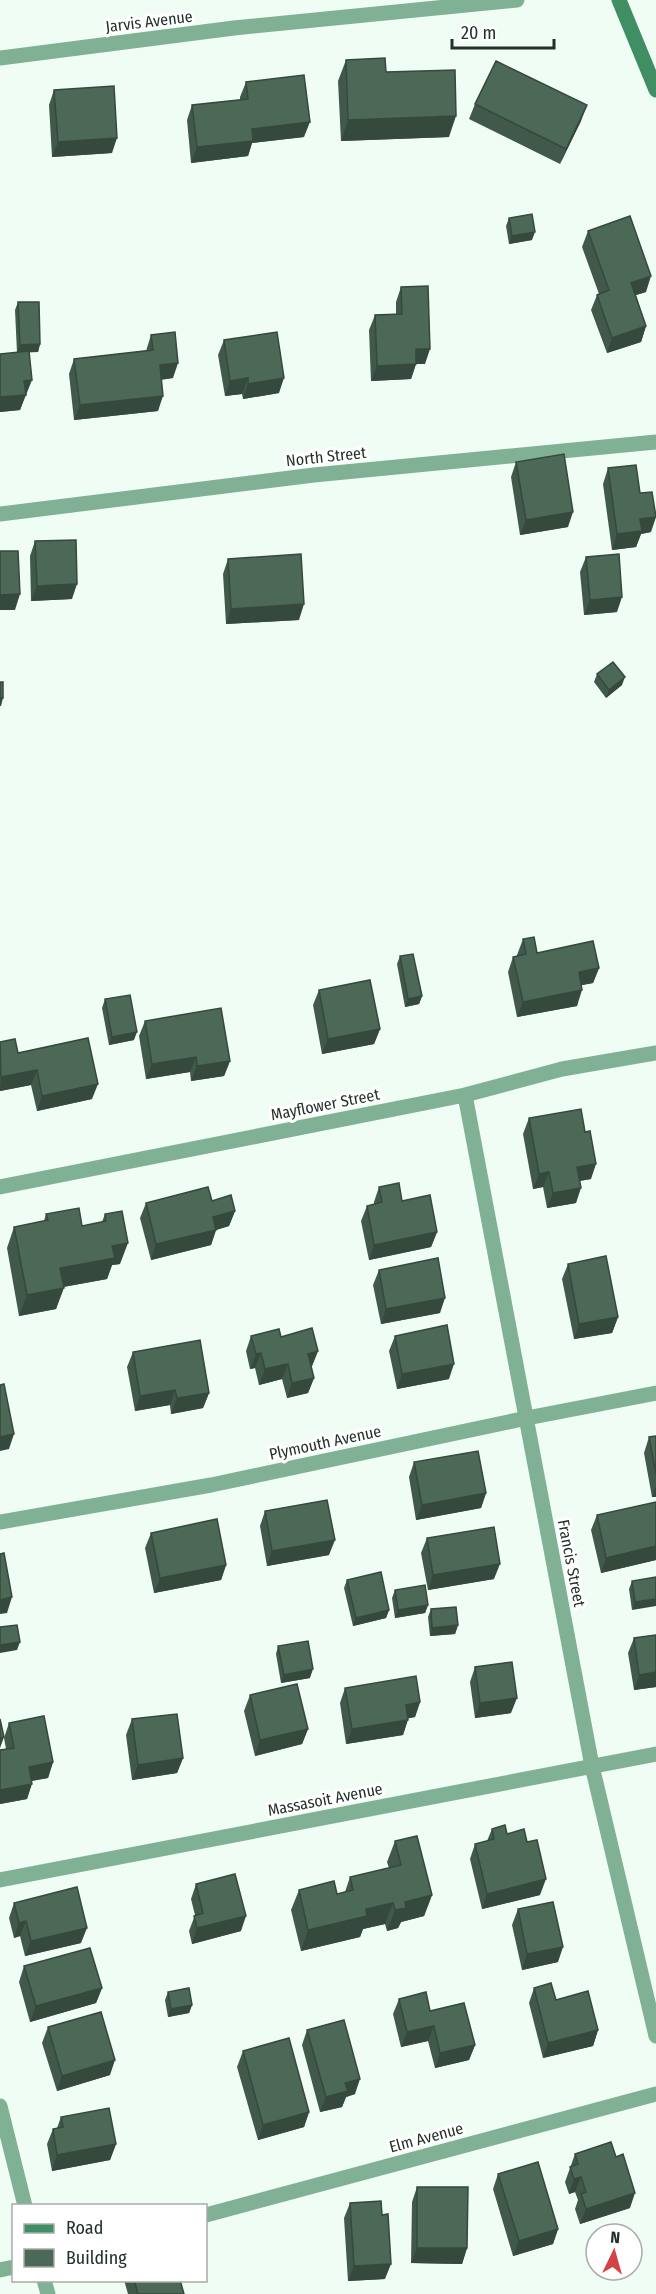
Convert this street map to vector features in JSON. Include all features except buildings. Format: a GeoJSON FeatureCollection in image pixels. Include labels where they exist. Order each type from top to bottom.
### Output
{"type":"FeatureCollection","features":[{"type":"Feature","properties":{"kind":"main road"},"geometry":{"type":"LineString","coordinates":[[619,0],[656,90]]}},
{"type":"Feature","properties":{"kind":"street","name":"Jarvis Avenue"},"geometry":{"type":"LineString","coordinates":[[0,58],[234,28],[517,0]]}},
{"type":"Feature","properties":{"kind":"street","name":"North Street"},"geometry":{"type":"LineString","coordinates":[[0,514],[314,475],[656,442]]}},
{"type":"Feature","properties":{"kind":"street","name":"Mayflower Street"},"geometry":{"type":"LineString","coordinates":[[0,1187],[465,1095],[562,1069],[656,1053]]}},
{"type":"Feature","properties":{"kind":"street","name":"Francis Street"},"geometry":{"type":"LineString","coordinates":[[465,1095],[592,1766],[656,2036]]}},
{"type":"Feature","properties":{"kind":"street","name":"Plymouth Avenue"},"geometry":{"type":"LineString","coordinates":[[0,1522],[211,1485],[656,1393]]}},
{"type":"Feature","properties":{"kind":"street","name":"Massasoit Avenue"},"geometry":{"type":"LineString","coordinates":[[0,1880],[656,1754]]}},
{"type":"Feature","properties":{"kind":"street","name":"Elm Avenue"},"geometry":{"type":"LineString","coordinates":[[207,2215],[656,2094]]}},
{"type":"Feature","properties":{"kind":"street"},"geometry":{"type":"LineString","coordinates":[[0,2106],[25,2204]]}}]}
